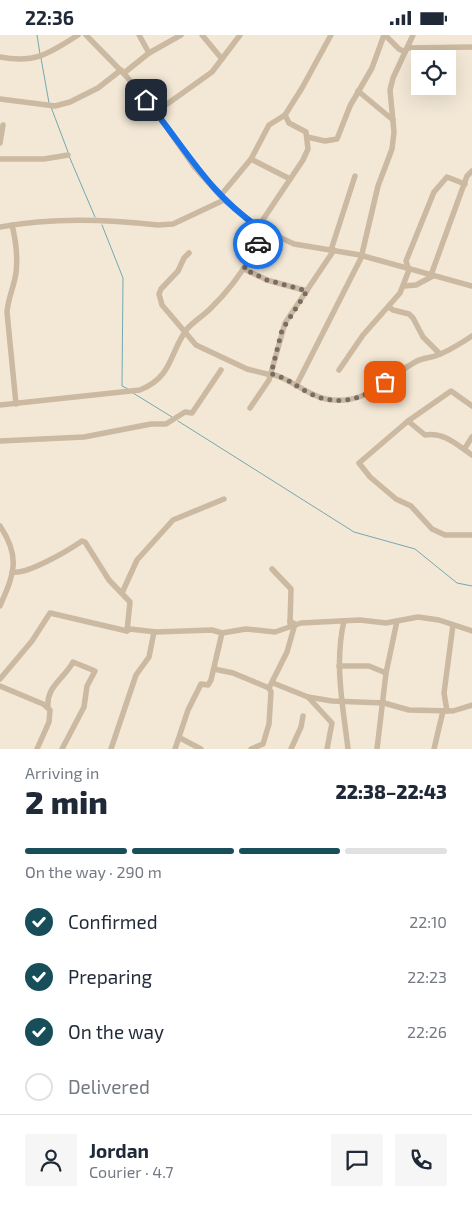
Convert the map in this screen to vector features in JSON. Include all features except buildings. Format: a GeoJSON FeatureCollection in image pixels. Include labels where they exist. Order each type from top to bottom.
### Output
{"type":"FeatureCollection","features":[{"type":"Feature","properties":{"kind":"street"},"geometry":{"type":"LineString","coordinates":[[0,57],[18,60],[48,55],[78,35]]}},
{"type":"Feature","properties":{"kind":"street"},"geometry":{"type":"LineString","coordinates":[[86,35],[122,72],[156,112],[195,168],[223,198],[264,231],[294,245],[360,255],[472,286]]}},
{"type":"Feature","properties":{"kind":"street"},"geometry":{"type":"LineString","coordinates":[[139,35],[149,53]]}},
{"type":"Feature","properties":{"kind":"street"},"geometry":{"type":"LineString","coordinates":[[0,99],[55,106],[70,102],[98,88],[149,53],[181,35]]}},
{"type":"Feature","properties":{"kind":"street"},"geometry":{"type":"LineString","coordinates":[[202,35],[222,59]]}},
{"type":"Feature","properties":{"kind":"street"},"geometry":{"type":"LineString","coordinates":[[156,112],[204,78],[222,59],[240,35]]}},
{"type":"Feature","properties":{"kind":"street"},"geometry":{"type":"LineString","coordinates":[[0,227],[71,220],[158,225],[173,224],[223,198],[251,159],[269,125],[285,115],[331,35]]}},
{"type":"Feature","properties":{"kind":"street"},"geometry":{"type":"LineString","coordinates":[[307,137],[335,141],[358,91],[372,68],[384,35],[399,49],[406,50],[472,47]]}},
{"type":"Feature","properties":{"kind":"street"},"geometry":{"type":"LineString","coordinates":[[296,386],[359,263],[380,177],[392,149],[393,120],[390,90],[393,78],[413,35]]}},
{"type":"Feature","properties":{"kind":"street"},"geometry":{"type":"LineString","coordinates":[[358,91],[393,120]]}},
{"type":"Feature","properties":{"kind":"street"},"geometry":{"type":"LineString","coordinates":[[258,227],[308,149],[307,137],[303,129],[289,123],[285,115]]}},
{"type":"Feature","properties":{"kind":"street"},"geometry":{"type":"LineString","coordinates":[[0,143],[3,125]]}},
{"type":"Feature","properties":{"kind":"street"},"geometry":{"type":"LineString","coordinates":[[0,159],[44,159],[68,155]]}},
{"type":"Feature","properties":{"kind":"street"},"geometry":{"type":"LineString","coordinates":[[251,159],[290,179]]}},
{"type":"Feature","properties":{"kind":"street"},"geometry":{"type":"LineString","coordinates":[[404,286],[416,285],[432,275],[465,183],[472,171]]}},
{"type":"Feature","properties":{"kind":"street"},"geometry":{"type":"LineString","coordinates":[[250,408],[271,375],[282,330],[333,250],[354,176]]}},
{"type":"Feature","properties":{"kind":"street"},"geometry":{"type":"LineString","coordinates":[[339,370],[363,335],[389,307],[404,286],[409,270],[406,261],[437,188],[447,177],[465,183]]}},
{"type":"Feature","properties":{"kind":"street"},"geometry":{"type":"LineString","coordinates":[[12,225],[17,259],[7,312],[16,404]]}},
{"type":"Feature","properties":{"kind":"street"},"geometry":{"type":"LineString","coordinates":[[0,405],[140,390],[151,386],[162,377],[184,334],[194,322],[210,309],[244,269],[264,231]]}},
{"type":"Feature","properties":{"kind":"street"},"geometry":{"type":"LineString","coordinates":[[189,253],[184,258],[178,271],[170,278],[159,294],[162,305],[184,334],[205,350],[217,353],[247,369],[282,376],[296,386],[322,399],[350,401],[378,387],[418,360],[440,354],[472,336]]}},
{"type":"Feature","properties":{"kind":"street"},"geometry":{"type":"LineString","coordinates":[[244,269],[267,280],[307,291]]}},
{"type":"Feature","properties":{"kind":"street"},"geometry":{"type":"LineString","coordinates":[[389,307],[413,317],[424,337],[440,354]]}},
{"type":"Feature","properties":{"kind":"street"},"geometry":{"type":"LineString","coordinates":[[0,441],[84,437],[151,424],[166,424],[185,412],[192,413],[221,370]]}},
{"type":"Feature","properties":{"kind":"street"},"geometry":{"type":"LineString","coordinates":[[472,406],[451,391],[408,421],[359,463],[370,477],[396,499],[410,505],[432,529],[445,535],[472,535]]}},
{"type":"Feature","properties":{"kind":"street"},"geometry":{"type":"LineString","coordinates":[[408,421],[425,435],[434,434],[447,437],[465,448],[472,455]]}},
{"type":"Feature","properties":{"kind":"street"},"geometry":{"type":"LineString","coordinates":[[465,448],[472,437]]}},
{"type":"Feature","properties":{"kind":"street"},"geometry":{"type":"LineString","coordinates":[[122,593],[137,560],[173,520],[210,503],[224,499]]}},
{"type":"Feature","properties":{"kind":"street"},"geometry":{"type":"LineString","coordinates":[[0,526],[12,548],[12,573],[0,606]]}},
{"type":"Feature","properties":{"kind":"street"},"geometry":{"type":"LineString","coordinates":[[12,573],[24,573],[68,551],[82,541],[130,605],[127,631]]}},
{"type":"Feature","properties":{"kind":"street"},"geometry":{"type":"LineString","coordinates":[[251,749],[263,744],[267,735],[271,685],[287,652],[292,624],[290,586],[272,569]]}},
{"type":"Feature","properties":{"kind":"street"},"geometry":{"type":"LineString","coordinates":[[0,679],[32,641],[50,613],[127,631],[130,629],[154,632],[212,630],[222,633],[246,629],[276,632],[292,624],[344,621],[386,623],[430,618],[472,631]]}},
{"type":"Feature","properties":{"kind":"street"},"geometry":{"type":"LineString","coordinates":[[344,621],[338,646],[348,749]]}},
{"type":"Feature","properties":{"kind":"street"},"geometry":{"type":"LineString","coordinates":[[377,749],[384,703],[386,673],[398,621]]}},
{"type":"Feature","properties":{"kind":"street"},"geometry":{"type":"LineString","coordinates":[[434,749],[445,711],[444,693],[454,625]]}},
{"type":"Feature","properties":{"kind":"street"},"geometry":{"type":"LineString","coordinates":[[111,749],[136,675],[148,657],[154,632]]}},
{"type":"Feature","properties":{"kind":"street"},"geometry":{"type":"LineString","coordinates":[[175,749],[192,701],[201,685],[208,685],[214,669],[222,633]]}},
{"type":"Feature","properties":{"kind":"street"},"geometry":{"type":"LineString","coordinates":[[37,749],[49,721],[48,697],[53,686],[68,673],[73,662],[95,671],[87,686],[84,707],[62,749]]}},
{"type":"Feature","properties":{"kind":"street"},"geometry":{"type":"LineString","coordinates":[[339,666],[369,666],[386,673]]}},
{"type":"Feature","properties":{"kind":"street"},"geometry":{"type":"LineString","coordinates":[[214,669],[233,673],[308,697],[384,703],[409,710],[445,711],[472,705]]}},
{"type":"Feature","properties":{"kind":"street"},"geometry":{"type":"LineString","coordinates":[[0,686],[48,707]]}},
{"type":"Feature","properties":{"kind":"street"},"geometry":{"type":"LineString","coordinates":[[308,697],[332,723],[326,749]]}},
{"type":"Feature","properties":{"kind":"street"},"geometry":{"type":"LineString","coordinates":[[291,749],[304,716]]}},
{"type":"Feature","properties":{"kind":"street"},"geometry":{"type":"LineString","coordinates":[[180,738],[201,749]]}},
{"type":"Feature","properties":{"kind":"waterway"},"geometry":{"type":"LineString","coordinates":[[37,35],[40,54]]}},
{"type":"Feature","properties":{"kind":"waterway"},"geometry":{"type":"LineString","coordinates":[[41,58],[49,103]]}},
{"type":"Feature","properties":{"kind":"waterway"},"geometry":{"type":"LineString","coordinates":[[51,107],[68,152]]}},
{"type":"Feature","properties":{"kind":"waterway"},"geometry":{"type":"LineString","coordinates":[[69,156],[95,217]]}},
{"type":"Feature","properties":{"kind":"waterway"},"geometry":{"type":"LineString","coordinates":[[102,225],[123,278],[122,386],[128,389]]}},
{"type":"Feature","properties":{"kind":"waterway"},"geometry":{"type":"LineString","coordinates":[[133,393],[172,417]]}},
{"type":"Feature","properties":{"kind":"waterway"},"geometry":{"type":"LineString","coordinates":[[178,421],[354,532],[415,549],[457,583],[472,586]]}},
{"type":"Feature","properties":{"kind":"way so far"},"geometry":{"type":"LineString","coordinates":[[258,244],[244,269],[267,280],[307,291],[285,323],[271,374],[282,376],[310,394],[334,401],[358,399],[385,382]]}},
{"type":"Feature","properties":{"kind":"route"},"geometry":{"type":"LineString","coordinates":[[146,100],[195,168],[224,200],[264,231],[258,244]]}}]}
